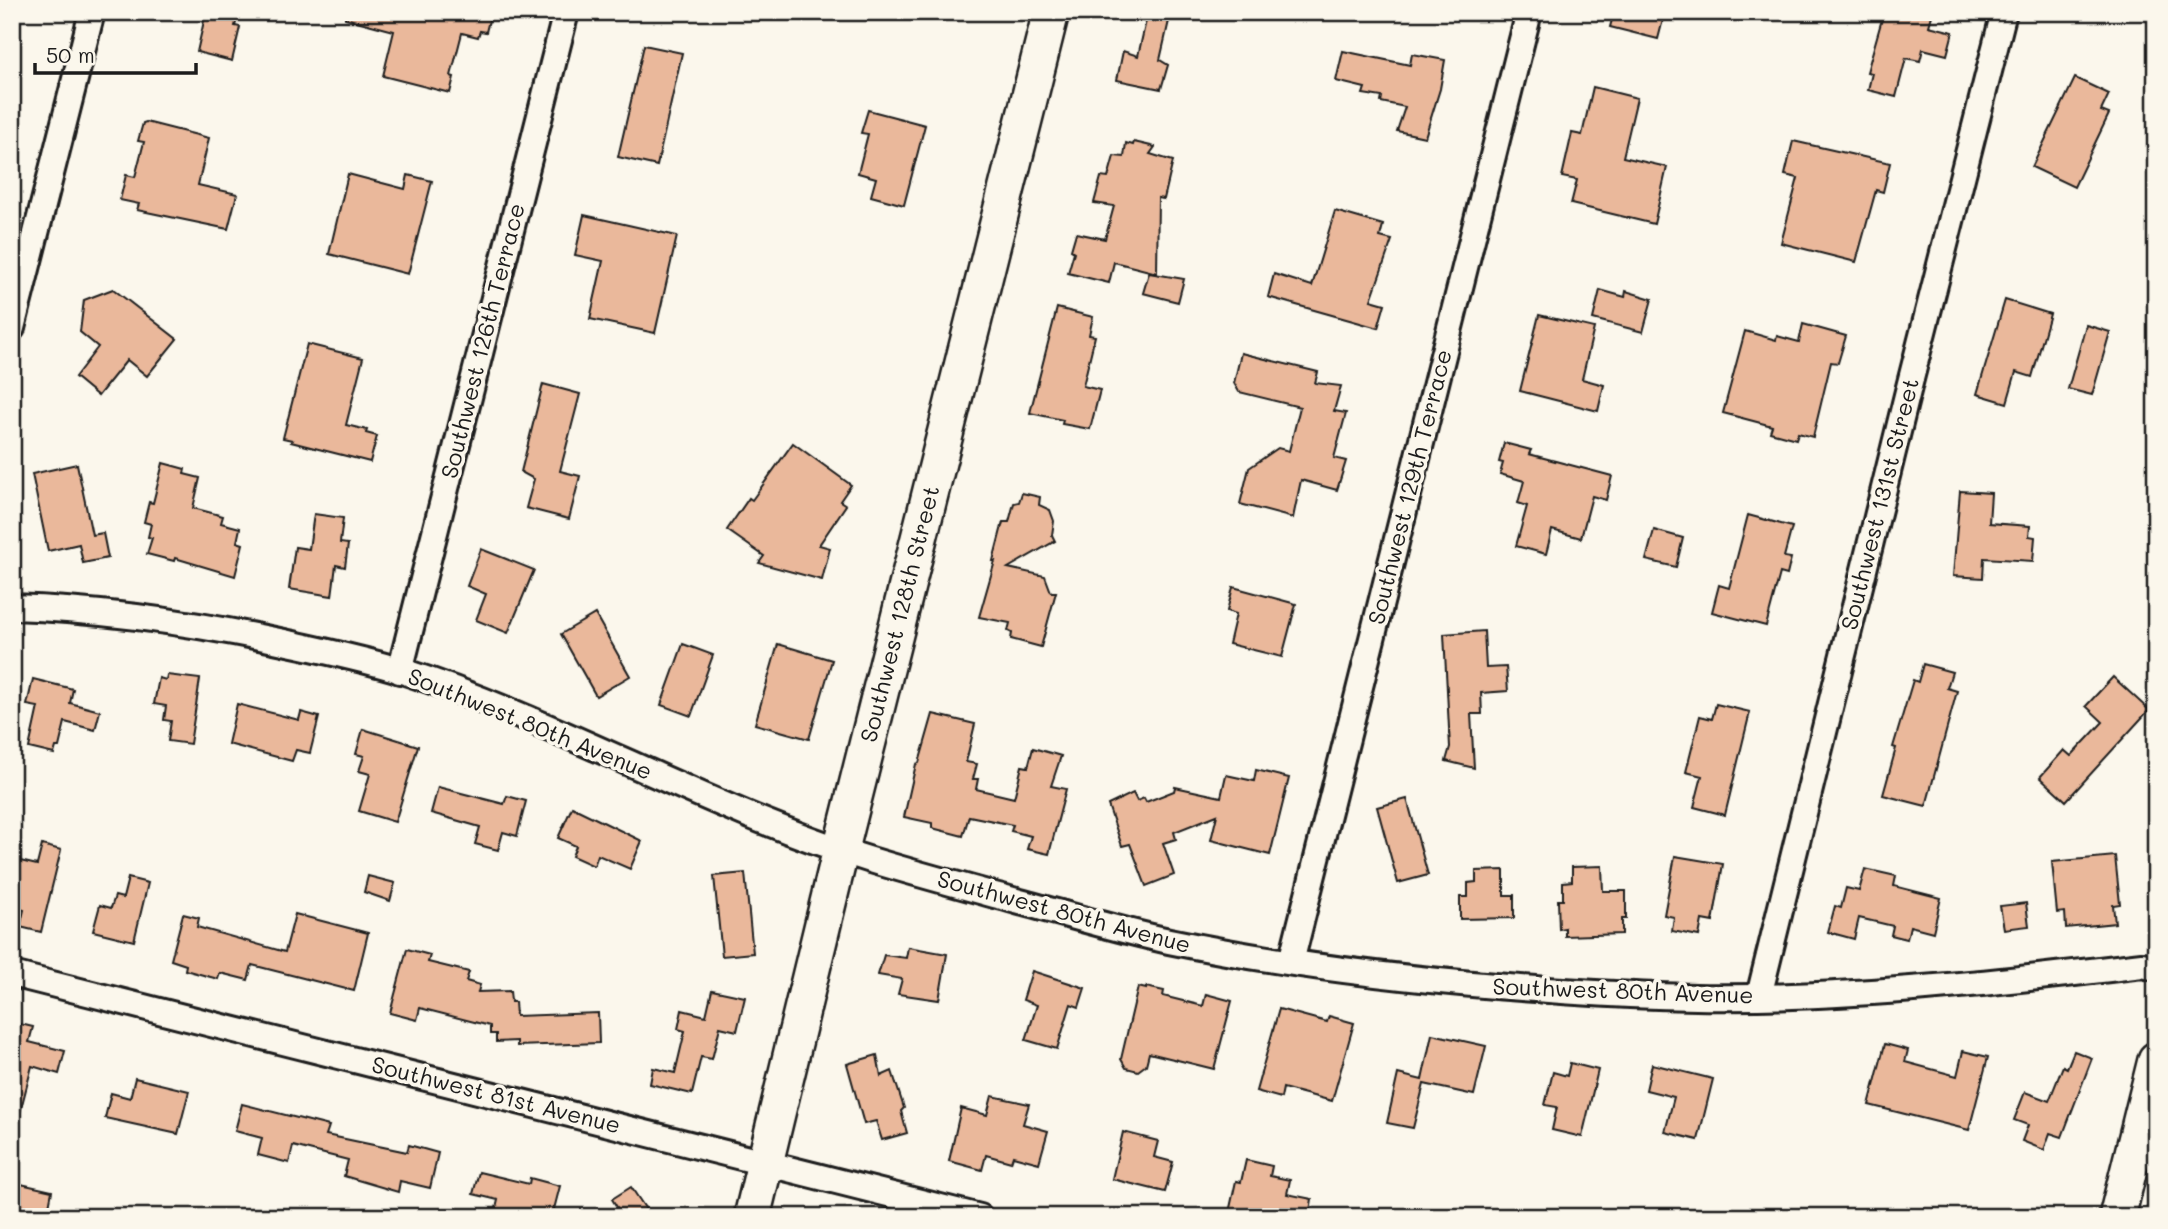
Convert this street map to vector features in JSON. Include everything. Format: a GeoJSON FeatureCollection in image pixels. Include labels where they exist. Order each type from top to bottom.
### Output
{"type":"FeatureCollection","features":[{"type":"Feature","properties":{"kind":"street"},"geometry":{"type":"LineString","coordinates":[[12,328],[92,12]]}},
{"type":"Feature","properties":{"kind":"street","name":"Southwest 126th Terrace"},"geometry":{"type":"LineString","coordinates":[[400,671],[566,12]]}},
{"type":"Feature","properties":{"kind":"street","name":"Southwest 128th Street"},"geometry":{"type":"LineString","coordinates":[[752,1217],[841,849],[1051,12]]}},
{"type":"Feature","properties":{"kind":"street","name":"Southwest 129th Terrace"},"geometry":{"type":"LineString","coordinates":[[1291,961],[1529,12]]}},
{"type":"Feature","properties":{"kind":"street","name":"Southwest 131st Street"},"geometry":{"type":"LineString","coordinates":[[1759,996],[2004,12]]}},
{"type":"Feature","properties":{"kind":"street","name":"Southwest 80th Avenue"},"geometry":{"type":"LineString","coordinates":[[12,607],[104,612],[181,622],[310,648],[400,671],[516,715],[703,796],[867,859],[1121,929],[1203,948],[1436,981],[1594,994],[1676,997],[1841,993],[2006,981],[2143,965],[2156,968]]}},
{"type":"Feature","properties":{"kind":"street","name":"Southwest 81st Avenue"},"geometry":{"type":"LineString","coordinates":[[12,974],[980,1217]]}},
{"type":"Feature","properties":{"kind":"street"},"geometry":{"type":"LineString","coordinates":[[2117,1217],[2156,1060]]}},
{"type":"Feature","properties":{"kind":"building"},"geometry":{"type":"Polygon","coordinates":[[[206,12],[239,12],[235,26],[240,27],[232,61],[197,52],[206,12]]]}},
{"type":"Feature","properties":{"kind":"building"},"geometry":{"type":"Polygon","coordinates":[[[345,12],[491,12],[486,32],[480,31],[478,37],[462,33],[451,76],[454,77],[450,93],[383,76],[394,31],[345,18],[345,12]]]}},
{"type":"Feature","properties":{"kind":"building"},"geometry":{"type":"Polygon","coordinates":[[[1148,12],[1171,12],[1160,60],[1168,65],[1161,89],[1117,80],[1123,51],[1138,56],[1148,12]]]}},
{"type":"Feature","properties":{"kind":"building"},"geometry":{"type":"Polygon","coordinates":[[[1614,12],[1665,12],[1658,39],[1610,27],[1614,12]]]}},
{"type":"Feature","properties":{"kind":"building"},"geometry":{"type":"Polygon","coordinates":[[[1884,12],[1933,12],[1929,26],[1953,32],[1947,55],[1923,49],[1920,61],[1906,58],[1896,97],[1868,90],[1872,73],[1867,72],[1884,12]]]}},
{"type":"Feature","properties":{"kind":"building"},"geometry":{"type":"Polygon","coordinates":[[[644,45],[682,53],[657,166],[618,157],[644,45]]]}},
{"type":"Feature","properties":{"kind":"building"},"geometry":{"type":"Polygon","coordinates":[[[1343,51],[1410,65],[1412,54],[1445,60],[1440,89],[1425,137],[1397,131],[1405,107],[1381,102],[1382,97],[1363,94],[1365,88],[1336,81],[1343,51]]]}},
{"type":"Feature","properties":{"kind":"building"},"geometry":{"type":"Polygon","coordinates":[[[2075,78],[2109,94],[2101,111],[2109,114],[2074,187],[2032,167],[2075,78]]]}},
{"type":"Feature","properties":{"kind":"building"},"geometry":{"type":"Polygon","coordinates":[[[1593,87],[1637,98],[1623,157],[1667,167],[1654,224],[1571,204],[1577,180],[1562,177],[1572,133],[1582,135],[1593,87]]]}},
{"type":"Feature","properties":{"kind":"building"},"geometry":{"type":"Polygon","coordinates":[[[868,110],[925,125],[904,205],[871,196],[876,178],[858,173],[868,134],[861,133],[868,110]]]}},
{"type":"Feature","properties":{"kind":"building"},"geometry":{"type":"Polygon","coordinates":[[[143,123],[209,138],[198,185],[237,194],[228,229],[137,210],[139,204],[120,200],[126,175],[135,177],[144,142],[138,141],[143,123]]]}},
{"type":"Feature","properties":{"kind":"building"},"geometry":{"type":"Polygon","coordinates":[[[1793,141],[1890,163],[1883,192],[1876,190],[1856,262],[1781,243],[1798,178],[1785,175],[1793,141]]]}},
{"type":"Feature","properties":{"kind":"building"},"geometry":{"type":"Polygon","coordinates":[[[1134,142],[1155,147],[1150,154],[1173,161],[1164,199],[1158,198],[1157,273],[1114,262],[1109,283],[1068,273],[1076,233],[1105,239],[1114,206],[1094,203],[1101,177],[1108,178],[1114,156],[1124,157],[1126,143],[1133,145],[1134,142]]]}},
{"type":"Feature","properties":{"kind":"building"},"geometry":{"type":"Polygon","coordinates":[[[348,174],[405,189],[408,175],[432,181],[408,274],[329,254],[348,174]]]}},
{"type":"Feature","properties":{"kind":"building"},"geometry":{"type":"Polygon","coordinates":[[[1335,211],[1383,225],[1380,237],[1392,240],[1371,300],[1385,304],[1378,328],[1268,297],[1274,274],[1312,286],[1335,211]]]}},
{"type":"Feature","properties":{"kind":"building"},"geometry":{"type":"Polygon","coordinates":[[[584,215],[677,236],[655,333],[590,319],[603,261],[575,255],[584,215]]]}},
{"type":"Feature","properties":{"kind":"building"},"geometry":{"type":"Polygon","coordinates":[[[1149,273],[1184,279],[1178,302],[1143,293],[1149,273]]]}},
{"type":"Feature","properties":{"kind":"building"},"geometry":{"type":"Polygon","coordinates":[[[113,289],[177,339],[147,376],[127,360],[98,396],[75,377],[98,347],[80,332],[84,300],[113,289]]]}},
{"type":"Feature","properties":{"kind":"building"},"geometry":{"type":"Polygon","coordinates":[[[1600,290],[1625,297],[1626,291],[1652,299],[1643,332],[1593,319],[1600,290]]]}},
{"type":"Feature","properties":{"kind":"building"},"geometry":{"type":"Polygon","coordinates":[[[2005,300],[2050,314],[2032,377],[2016,372],[2007,403],[1977,394],[2005,300]]]}},
{"type":"Feature","properties":{"kind":"building"},"geometry":{"type":"Polygon","coordinates":[[[1057,308],[1093,317],[1089,335],[1095,336],[1083,386],[1100,390],[1090,429],[1062,424],[1063,420],[1030,413],[1057,308]]]}},
{"type":"Feature","properties":{"kind":"building"},"geometry":{"type":"Polygon","coordinates":[[[1539,315],[1594,328],[1582,379],[1604,385],[1598,411],[1520,391],[1539,315]]]}},
{"type":"Feature","properties":{"kind":"building"},"geometry":{"type":"Polygon","coordinates":[[[1803,324],[1846,336],[1838,363],[1831,362],[1813,437],[1798,433],[1796,439],[1770,432],[1772,426],[1723,413],[1745,331],[1776,340],[1777,336],[1799,342],[1803,324]]]}},
{"type":"Feature","properties":{"kind":"building"},"geometry":{"type":"Polygon","coordinates":[[[2086,325],[2110,332],[2092,395],[2068,389],[2086,325]]]}},
{"type":"Feature","properties":{"kind":"building"},"geometry":{"type":"Polygon","coordinates":[[[307,344],[363,358],[346,425],[367,430],[366,433],[377,436],[370,462],[283,438],[307,344]]]}},
{"type":"Feature","properties":{"kind":"building"},"geometry":{"type":"Polygon","coordinates":[[[1241,353],[1318,372],[1315,383],[1341,386],[1334,411],[1346,413],[1334,458],[1346,461],[1337,490],[1301,480],[1293,518],[1240,504],[1249,468],[1278,448],[1289,451],[1300,407],[1239,392],[1234,383],[1241,353]]]}},
{"type":"Feature","properties":{"kind":"building"},"geometry":{"type":"Polygon","coordinates":[[[543,384],[580,394],[560,471],[580,476],[569,519],[526,508],[534,479],[521,472],[543,384]]]}},
{"type":"Feature","properties":{"kind":"building"},"geometry":{"type":"Polygon","coordinates":[[[793,443],[851,485],[840,501],[846,505],[819,545],[830,548],[822,580],[759,563],[764,556],[727,530],[793,443]]]}},
{"type":"Feature","properties":{"kind":"building"},"geometry":{"type":"Polygon","coordinates":[[[1504,443],[1531,450],[1529,454],[1612,476],[1606,500],[1592,496],[1581,538],[1552,530],[1546,554],[1516,546],[1527,506],[1518,503],[1524,481],[1500,474],[1503,463],[1499,462],[1504,443]]]}},
{"type":"Feature","properties":{"kind":"building"},"geometry":{"type":"Polygon","coordinates":[[[163,463],[185,469],[184,474],[200,478],[193,508],[223,516],[221,523],[240,528],[237,542],[243,544],[235,576],[175,558],[174,561],[147,554],[152,538],[148,537],[151,524],[144,522],[149,502],[153,503],[163,463]]]}},
{"type":"Feature","properties":{"kind":"building"},"geometry":{"type":"Polygon","coordinates":[[[77,464],[92,535],[103,533],[108,558],[83,563],[79,544],[48,551],[32,474],[77,464]]]}},
{"type":"Feature","properties":{"kind":"building"},"geometry":{"type":"Polygon","coordinates":[[[1960,491],[1991,493],[1989,523],[2030,526],[2029,536],[2035,537],[2033,561],[1984,558],[1983,578],[1953,576],[1960,491]]]}},
{"type":"Feature","properties":{"kind":"building"},"geometry":{"type":"Polygon","coordinates":[[[1022,493],[1040,497],[1039,505],[1050,510],[1054,521],[1052,535],[1055,541],[1008,568],[1045,576],[1051,592],[1056,592],[1041,647],[1011,639],[1012,633],[1008,631],[1010,623],[979,617],[1003,522],[1009,522],[1014,503],[1019,502],[1022,493]]]}},
{"type":"Feature","properties":{"kind":"building"},"geometry":{"type":"Polygon","coordinates":[[[314,514],[343,518],[340,543],[348,544],[345,567],[336,565],[332,596],[289,589],[295,547],[309,549],[314,514]]]}},
{"type":"Feature","properties":{"kind":"building"},"geometry":{"type":"Polygon","coordinates":[[[1748,515],[1792,527],[1784,557],[1791,558],[1787,575],[1780,573],[1766,626],[1712,612],[1719,585],[1729,588],[1748,515]]]}},
{"type":"Feature","properties":{"kind":"building"},"geometry":{"type":"Polygon","coordinates":[[[1654,530],[1683,538],[1676,567],[1646,560],[1654,530]]]}},
{"type":"Feature","properties":{"kind":"building"},"geometry":{"type":"Polygon","coordinates":[[[481,549],[534,570],[508,633],[476,620],[486,594],[467,586],[481,549]]]}},
{"type":"Feature","properties":{"kind":"building"},"geometry":{"type":"Polygon","coordinates":[[[1233,587],[1296,604],[1282,657],[1229,644],[1236,614],[1227,611],[1233,587]]]}},
{"type":"Feature","properties":{"kind":"building"},"geometry":{"type":"Polygon","coordinates":[[[595,614],[630,676],[596,696],[561,634],[595,614]]]}},
{"type":"Feature","properties":{"kind":"building"},"geometry":{"type":"Polygon","coordinates":[[[1484,631],[1486,668],[1506,667],[1508,691],[1481,693],[1482,714],[1471,714],[1474,768],[1446,761],[1450,747],[1444,634],[1484,631]]]}},
{"type":"Feature","properties":{"kind":"building"},"geometry":{"type":"Polygon","coordinates":[[[683,644],[713,655],[691,716],[661,705],[683,644]]]}},
{"type":"Feature","properties":{"kind":"building"},"geometry":{"type":"Polygon","coordinates":[[[778,644],[832,660],[809,739],[755,724],[778,644]]]}},
{"type":"Feature","properties":{"kind":"building"},"geometry":{"type":"Polygon","coordinates":[[[1923,664],[1952,672],[1947,688],[1957,691],[1926,806],[1883,795],[1896,748],[1893,747],[1913,680],[1918,682],[1923,664]]]}},
{"type":"Feature","properties":{"kind":"building"},"geometry":{"type":"Polygon","coordinates":[[[167,675],[200,679],[190,744],[168,741],[171,721],[164,720],[166,706],[154,704],[159,678],[166,680],[167,675]]]}},
{"type":"Feature","properties":{"kind":"building"},"geometry":{"type":"Polygon","coordinates":[[[2113,677],[2149,710],[2066,801],[2040,777],[2064,750],[2071,756],[2103,722],[2086,706],[2113,677]]]}},
{"type":"Feature","properties":{"kind":"building"},"geometry":{"type":"Polygon","coordinates":[[[33,679],[73,689],[70,703],[100,711],[95,730],[65,722],[59,747],[56,747],[54,754],[29,748],[38,707],[27,705],[33,679]]]}},
{"type":"Feature","properties":{"kind":"building"},"geometry":{"type":"Polygon","coordinates":[[[237,704],[299,720],[301,712],[319,717],[310,753],[296,750],[292,761],[228,744],[237,704]]]}},
{"type":"Feature","properties":{"kind":"building"},"geometry":{"type":"Polygon","coordinates":[[[1716,704],[1750,712],[1725,815],[1694,807],[1702,776],[1686,772],[1700,716],[1712,719],[1716,704]]]}},
{"type":"Feature","properties":{"kind":"building"},"geometry":{"type":"Polygon","coordinates":[[[933,714],[975,724],[966,762],[977,764],[973,779],[978,779],[976,789],[1014,798],[1022,766],[1028,767],[1033,748],[1061,756],[1051,786],[1066,789],[1049,854],[1027,849],[1031,836],[1011,831],[1013,825],[969,816],[963,836],[932,828],[932,823],[904,817],[916,764],[919,763],[933,714]]]}},
{"type":"Feature","properties":{"kind":"building"},"geometry":{"type":"Polygon","coordinates":[[[363,729],[418,746],[395,822],[359,811],[370,774],[359,771],[364,756],[356,754],[363,729]]]}},
{"type":"Feature","properties":{"kind":"building"},"geometry":{"type":"Polygon","coordinates":[[[1256,770],[1289,778],[1270,855],[1211,840],[1217,815],[1174,832],[1176,839],[1163,843],[1174,875],[1146,886],[1130,844],[1122,846],[1108,805],[1133,793],[1137,801],[1144,798],[1146,802],[1174,791],[1175,787],[1221,797],[1226,775],[1254,781],[1256,770]]]}},
{"type":"Feature","properties":{"kind":"building"},"geometry":{"type":"Polygon","coordinates":[[[438,787],[504,804],[507,796],[526,801],[517,836],[503,832],[498,850],[475,844],[480,827],[431,813],[438,787]]]}},
{"type":"Feature","properties":{"kind":"building"},"geometry":{"type":"Polygon","coordinates":[[[1407,799],[1428,875],[1398,883],[1377,807],[1407,799]]]}},
{"type":"Feature","properties":{"kind":"building"},"geometry":{"type":"Polygon","coordinates":[[[572,807],[642,841],[630,869],[598,855],[594,866],[572,856],[576,846],[558,838],[572,807]]]}},
{"type":"Feature","properties":{"kind":"building"},"geometry":{"type":"Polygon","coordinates":[[[42,845],[61,850],[41,932],[20,927],[24,910],[12,907],[12,859],[37,865],[42,845]]]}},
{"type":"Feature","properties":{"kind":"building"},"geometry":{"type":"Polygon","coordinates":[[[1675,856],[1723,864],[1713,922],[1702,920],[1699,936],[1672,931],[1674,917],[1664,915],[1675,856]]]}},
{"type":"Feature","properties":{"kind":"building"},"geometry":{"type":"Polygon","coordinates":[[[2115,856],[2120,904],[2113,905],[2115,923],[2066,928],[2065,912],[2057,913],[2052,862],[2115,856]]]}},
{"type":"Feature","properties":{"kind":"building"},"geometry":{"type":"Polygon","coordinates":[[[1602,866],[1603,891],[1626,891],[1626,919],[1622,919],[1622,934],[1565,936],[1565,928],[1559,929],[1558,900],[1563,900],[1563,882],[1572,881],[1572,867],[1602,866]]]}},
{"type":"Feature","properties":{"kind":"building"},"geometry":{"type":"Polygon","coordinates":[[[1865,869],[1896,876],[1894,886],[1941,898],[1933,932],[1910,926],[1907,939],[1891,935],[1893,926],[1859,918],[1854,939],[1828,932],[1835,906],[1841,908],[1846,888],[1859,891],[1865,869]]]}},
{"type":"Feature","properties":{"kind":"building"},"geometry":{"type":"Polygon","coordinates":[[[1504,870],[1504,895],[1514,895],[1514,918],[1460,919],[1460,897],[1468,897],[1468,883],[1476,882],[1476,871],[1504,870]]]}},
{"type":"Feature","properties":{"kind":"building"},"geometry":{"type":"Polygon","coordinates":[[[745,873],[753,953],[722,956],[714,876],[745,873]]]}},
{"type":"Feature","properties":{"kind":"building"},"geometry":{"type":"Polygon","coordinates":[[[368,876],[395,883],[390,901],[364,892],[368,876]]]}},
{"type":"Feature","properties":{"kind":"building"},"geometry":{"type":"Polygon","coordinates":[[[128,878],[148,883],[134,941],[93,931],[100,905],[111,908],[115,896],[123,898],[128,878]]]}},
{"type":"Feature","properties":{"kind":"building"},"geometry":{"type":"Polygon","coordinates":[[[2026,903],[2029,926],[2004,929],[2000,906],[2026,903]]]}},
{"type":"Feature","properties":{"kind":"building"},"geometry":{"type":"Polygon","coordinates":[[[183,914],[199,918],[197,927],[285,952],[295,914],[368,933],[354,991],[252,965],[248,980],[220,973],[218,979],[185,970],[186,965],[171,960],[183,914]]]}},
{"type":"Feature","properties":{"kind":"building"},"geometry":{"type":"Polygon","coordinates":[[[908,947],[947,954],[939,1000],[898,994],[902,979],[878,975],[884,955],[906,958],[908,947]]]}},
{"type":"Feature","properties":{"kind":"building"},"geometry":{"type":"Polygon","coordinates":[[[407,949],[430,955],[428,962],[469,972],[466,981],[480,985],[478,992],[510,991],[511,1002],[515,1002],[516,1016],[598,1013],[599,1043],[517,1046],[517,1041],[496,1042],[496,1034],[490,1034],[490,1026],[420,1008],[417,1020],[390,1013],[407,949]]]}},
{"type":"Feature","properties":{"kind":"building"},"geometry":{"type":"Polygon","coordinates":[[[1032,971],[1085,988],[1079,1007],[1071,1004],[1057,1049],[1026,1040],[1037,1005],[1023,1000],[1032,971]]]}},
{"type":"Feature","properties":{"kind":"building"},"geometry":{"type":"Polygon","coordinates":[[[1138,987],[1164,991],[1163,996],[1203,1006],[1206,994],[1232,1001],[1214,1069],[1149,1053],[1146,1065],[1138,1071],[1126,1068],[1121,1059],[1138,987]]]}},
{"type":"Feature","properties":{"kind":"building"},"geometry":{"type":"Polygon","coordinates":[[[712,990],[745,997],[737,1031],[720,1027],[712,1059],[701,1057],[692,1094],[650,1084],[653,1068],[675,1073],[685,1031],[678,1029],[682,1010],[706,1016],[712,990]]]}},
{"type":"Feature","properties":{"kind":"building"},"geometry":{"type":"Polygon","coordinates":[[[1279,1009],[1327,1022],[1329,1016],[1354,1023],[1332,1101],[1283,1088],[1281,1098],[1256,1091],[1279,1009]]]}},
{"type":"Feature","properties":{"kind":"building"},"geometry":{"type":"Polygon","coordinates":[[[12,1022],[33,1027],[29,1042],[65,1051],[59,1074],[32,1066],[18,1120],[12,1119],[12,1022]]]}},
{"type":"Feature","properties":{"kind":"building"},"geometry":{"type":"Polygon","coordinates":[[[1432,1034],[1486,1046],[1474,1095],[1424,1084],[1413,1128],[1387,1123],[1398,1074],[1422,1080],[1432,1034]]]}},
{"type":"Feature","properties":{"kind":"building"},"geometry":{"type":"Polygon","coordinates":[[[1885,1044],[1908,1050],[1905,1062],[1957,1076],[1963,1051],[1988,1057],[1969,1130],[1869,1105],[1885,1044]]]}},
{"type":"Feature","properties":{"kind":"building"},"geometry":{"type":"Polygon","coordinates":[[[2074,1051],[2092,1058],[2062,1137],[2050,1133],[2044,1150],[2022,1141],[2028,1125],[2014,1120],[2025,1092],[2049,1101],[2063,1066],[2067,1068],[2074,1051]]]}},
{"type":"Feature","properties":{"kind":"building"},"geometry":{"type":"Polygon","coordinates":[[[877,1055],[881,1076],[892,1071],[904,1108],[901,1111],[907,1133],[882,1140],[876,1121],[864,1124],[847,1064],[877,1055]]]}},
{"type":"Feature","properties":{"kind":"building"},"geometry":{"type":"Polygon","coordinates":[[[1570,1063],[1598,1070],[1582,1137],[1552,1130],[1557,1107],[1545,1105],[1553,1072],[1567,1076],[1570,1063]]]}},
{"type":"Feature","properties":{"kind":"building"},"geometry":{"type":"Polygon","coordinates":[[[1652,1064],[1713,1079],[1698,1140],[1665,1132],[1674,1097],[1646,1090],[1652,1064]]]}},
{"type":"Feature","properties":{"kind":"building"},"geometry":{"type":"Polygon","coordinates":[[[135,1078],[189,1091],[178,1134],[105,1118],[111,1093],[130,1098],[135,1078]]]}},
{"type":"Feature","properties":{"kind":"building"},"geometry":{"type":"Polygon","coordinates":[[[992,1096],[1029,1104],[1023,1124],[1048,1131],[1039,1163],[1013,1156],[1011,1162],[986,1155],[982,1170],[949,1161],[961,1108],[987,1115],[992,1096]]]}},
{"type":"Feature","properties":{"kind":"building"},"geometry":{"type":"Polygon","coordinates":[[[242,1104],[329,1126],[326,1135],[407,1152],[409,1145],[438,1153],[430,1188],[400,1181],[398,1192],[344,1176],[348,1160],[293,1146],[289,1163],[258,1155],[262,1138],[235,1131],[242,1104]]]}},
{"type":"Feature","properties":{"kind":"building"},"geometry":{"type":"Polygon","coordinates":[[[1123,1132],[1158,1141],[1154,1157],[1173,1162],[1165,1192],[1112,1179],[1123,1132]]]}},
{"type":"Feature","properties":{"kind":"building"},"geometry":{"type":"Polygon","coordinates":[[[1246,1160],[1272,1166],[1270,1176],[1290,1180],[1287,1194],[1312,1199],[1309,1217],[1228,1217],[1236,1181],[1241,1182],[1246,1160]]]}},
{"type":"Feature","properties":{"kind":"building"},"geometry":{"type":"Polygon","coordinates":[[[479,1172],[529,1184],[530,1178],[560,1186],[552,1217],[527,1210],[526,1217],[509,1217],[495,1213],[498,1200],[473,1194],[479,1172]]]}},
{"type":"Feature","properties":{"kind":"building"},"geometry":{"type":"Polygon","coordinates":[[[12,1182],[52,1191],[47,1217],[12,1217],[12,1182]]]}},
{"type":"Feature","properties":{"kind":"building"},"geometry":{"type":"Polygon","coordinates":[[[631,1187],[651,1217],[623,1217],[612,1199],[631,1187]]]}}]}
